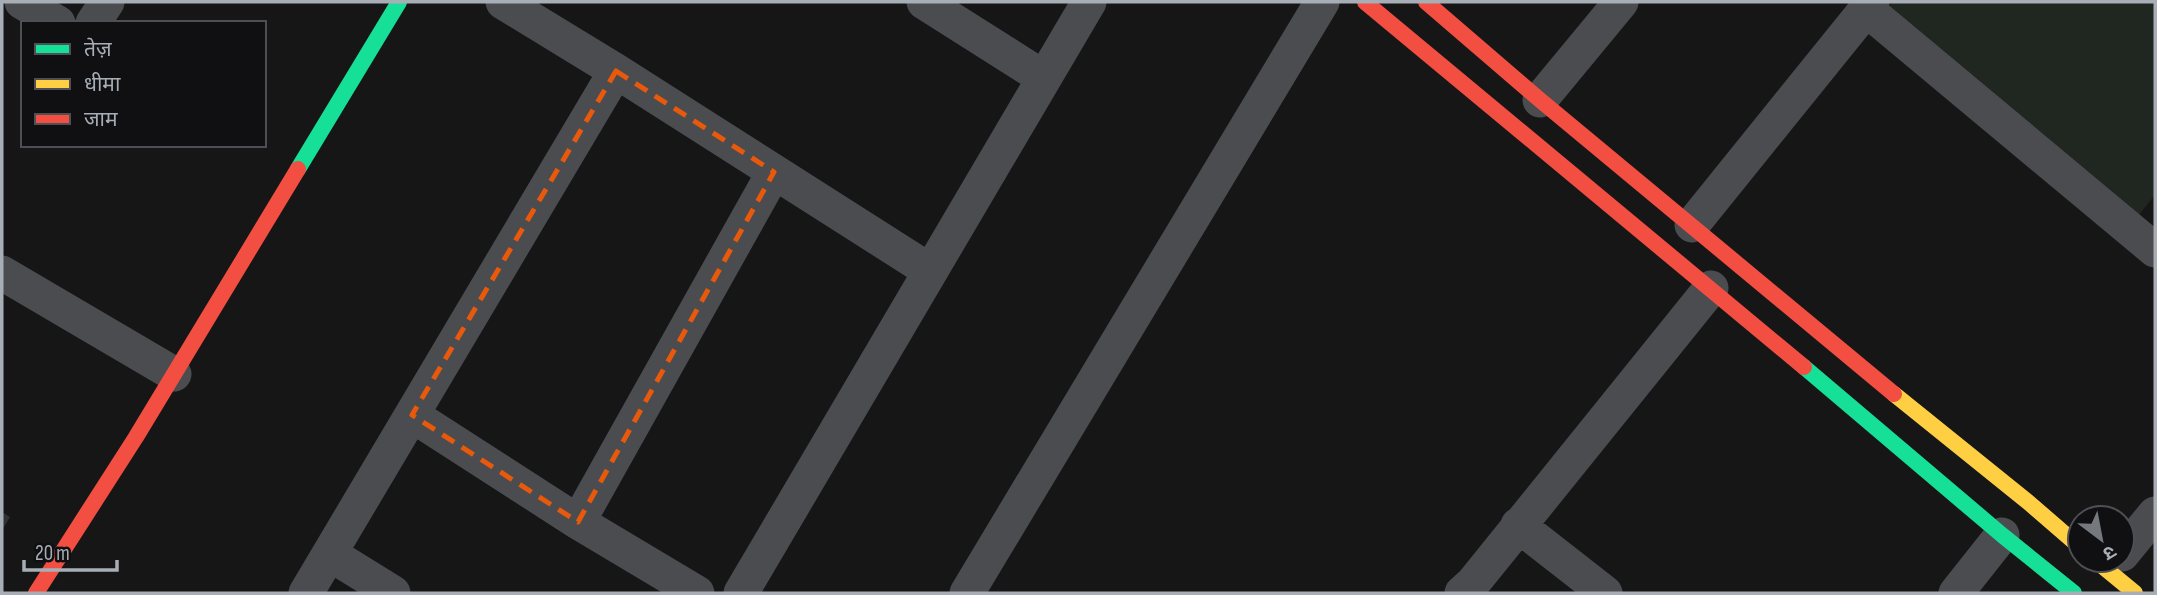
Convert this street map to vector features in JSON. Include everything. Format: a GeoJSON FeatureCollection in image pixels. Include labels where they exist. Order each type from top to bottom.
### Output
{"type":"FeatureCollection","features":[{"type":"Feature","properties":{"kind":"main road"},"geometry":{"type":"LineString","coordinates":[[36,593],[174,374],[399,2]]}},
{"type":"Feature","properties":{"kind":"main road"},"geometry":{"type":"LineString","coordinates":[[1365,2],[2074,593]]}},
{"type":"Feature","properties":{"kind":"main road"},"geometry":{"type":"LineString","coordinates":[[1426,2],[1540,100],[2066,535]]}},
{"type":"Feature","properties":{"kind":"main road"},"geometry":{"type":"LineString","coordinates":[[2113,574],[2134,593]]}},
{"type":"Feature","properties":{"kind":"street"},"geometry":{"type":"LineString","coordinates":[[22,2],[55,21]]}},
{"type":"Feature","properties":{"kind":"street"},"geometry":{"type":"LineString","coordinates":[[94,21],[107,2]]}},
{"type":"Feature","properties":{"kind":"street"},"geometry":{"type":"LineString","coordinates":[[503,2],[930,271]]}},
{"type":"Feature","properties":{"kind":"street"},"geometry":{"type":"LineString","coordinates":[[924,2],[1044,78]]}},
{"type":"Feature","properties":{"kind":"street"},"geometry":{"type":"LineString","coordinates":[[741,593],[1089,2]]}},
{"type":"Feature","properties":{"kind":"street"},"geometry":{"type":"LineString","coordinates":[[967,593],[1322,2]]}},
{"type":"Feature","properties":{"kind":"street"},"geometry":{"type":"LineString","coordinates":[[1540,100],[1621,2]]}},
{"type":"Feature","properties":{"kind":"street"},"geometry":{"type":"LineString","coordinates":[[1692,225],[1869,5],[2149,233]]}},
{"type":"Feature","properties":{"kind":"street"},"geometry":{"type":"LineString","coordinates":[[306,593],[616,71]]}},
{"type":"Feature","properties":{"kind":"street"},"geometry":{"type":"LineString","coordinates":[[578,522],[774,172]]}},
{"type":"Feature","properties":{"kind":"street"},"geometry":{"type":"LineString","coordinates":[[2,273],[174,374]]}},
{"type":"Feature","properties":{"kind":"street"},"geometry":{"type":"LineString","coordinates":[[1462,593],[1711,288]]}},
{"type":"Feature","properties":{"kind":"street"},"geometry":{"type":"LineString","coordinates":[[412,415],[578,522],[697,593]]}},
{"type":"Feature","properties":{"kind":"street"},"geometry":{"type":"LineString","coordinates":[[2136,535],[2155,514]]}},
{"type":"Feature","properties":{"kind":"street"},"geometry":{"type":"LineString","coordinates":[[1518,525],[1605,593]]}},
{"type":"Feature","properties":{"kind":"street"},"geometry":{"type":"LineString","coordinates":[[1956,593],[2002,535]]}},
{"type":"Feature","properties":{"kind":"street"},"geometry":{"type":"LineString","coordinates":[[330,554],[393,593]]}},
{"type":"Feature","properties":{"kind":"highlighted area"},"geometry":{"type":"Polygon","coordinates":[[[616,71],[774,172],[578,522],[412,415],[616,71]]]}},
{"type":"Feature","properties":{"kind":"shaded area"},"geometry":{"type":"Polygon","coordinates":[[[1892,2],[2155,2],[2155,195],[2138,216],[1885,10],[1892,2]]]}},
{"type":"Feature","properties":{"kind":"building"},"geometry":{"type":"Polygon","coordinates":[[[2,512],[10,517],[2,530],[2,512]]]}},
{"type":"Feature","properties":{"kind":"traffic: fast"},"geometry":{"type":"LineString","coordinates":[[298,169],[399,2]]}},
{"type":"Feature","properties":{"kind":"traffic: fast"},"geometry":{"type":"LineString","coordinates":[[1804,367],[2074,593]]}},
{"type":"Feature","properties":{"kind":"traffic: slow"},"geometry":{"type":"LineString","coordinates":[[1894,394],[2066,535]]}},
{"type":"Feature","properties":{"kind":"traffic: slow"},"geometry":{"type":"LineString","coordinates":[[2112,574],[2135,593]]}},
{"type":"Feature","properties":{"kind":"traffic: jam"},"geometry":{"type":"LineString","coordinates":[[1365,2],[1804,367]]}},
{"type":"Feature","properties":{"kind":"traffic: jam"},"geometry":{"type":"LineString","coordinates":[[1426,2],[1894,394]]}},
{"type":"Feature","properties":{"kind":"traffic: jam"},"geometry":{"type":"LineString","coordinates":[[36,593],[136,437],[298,169]]}}]}
